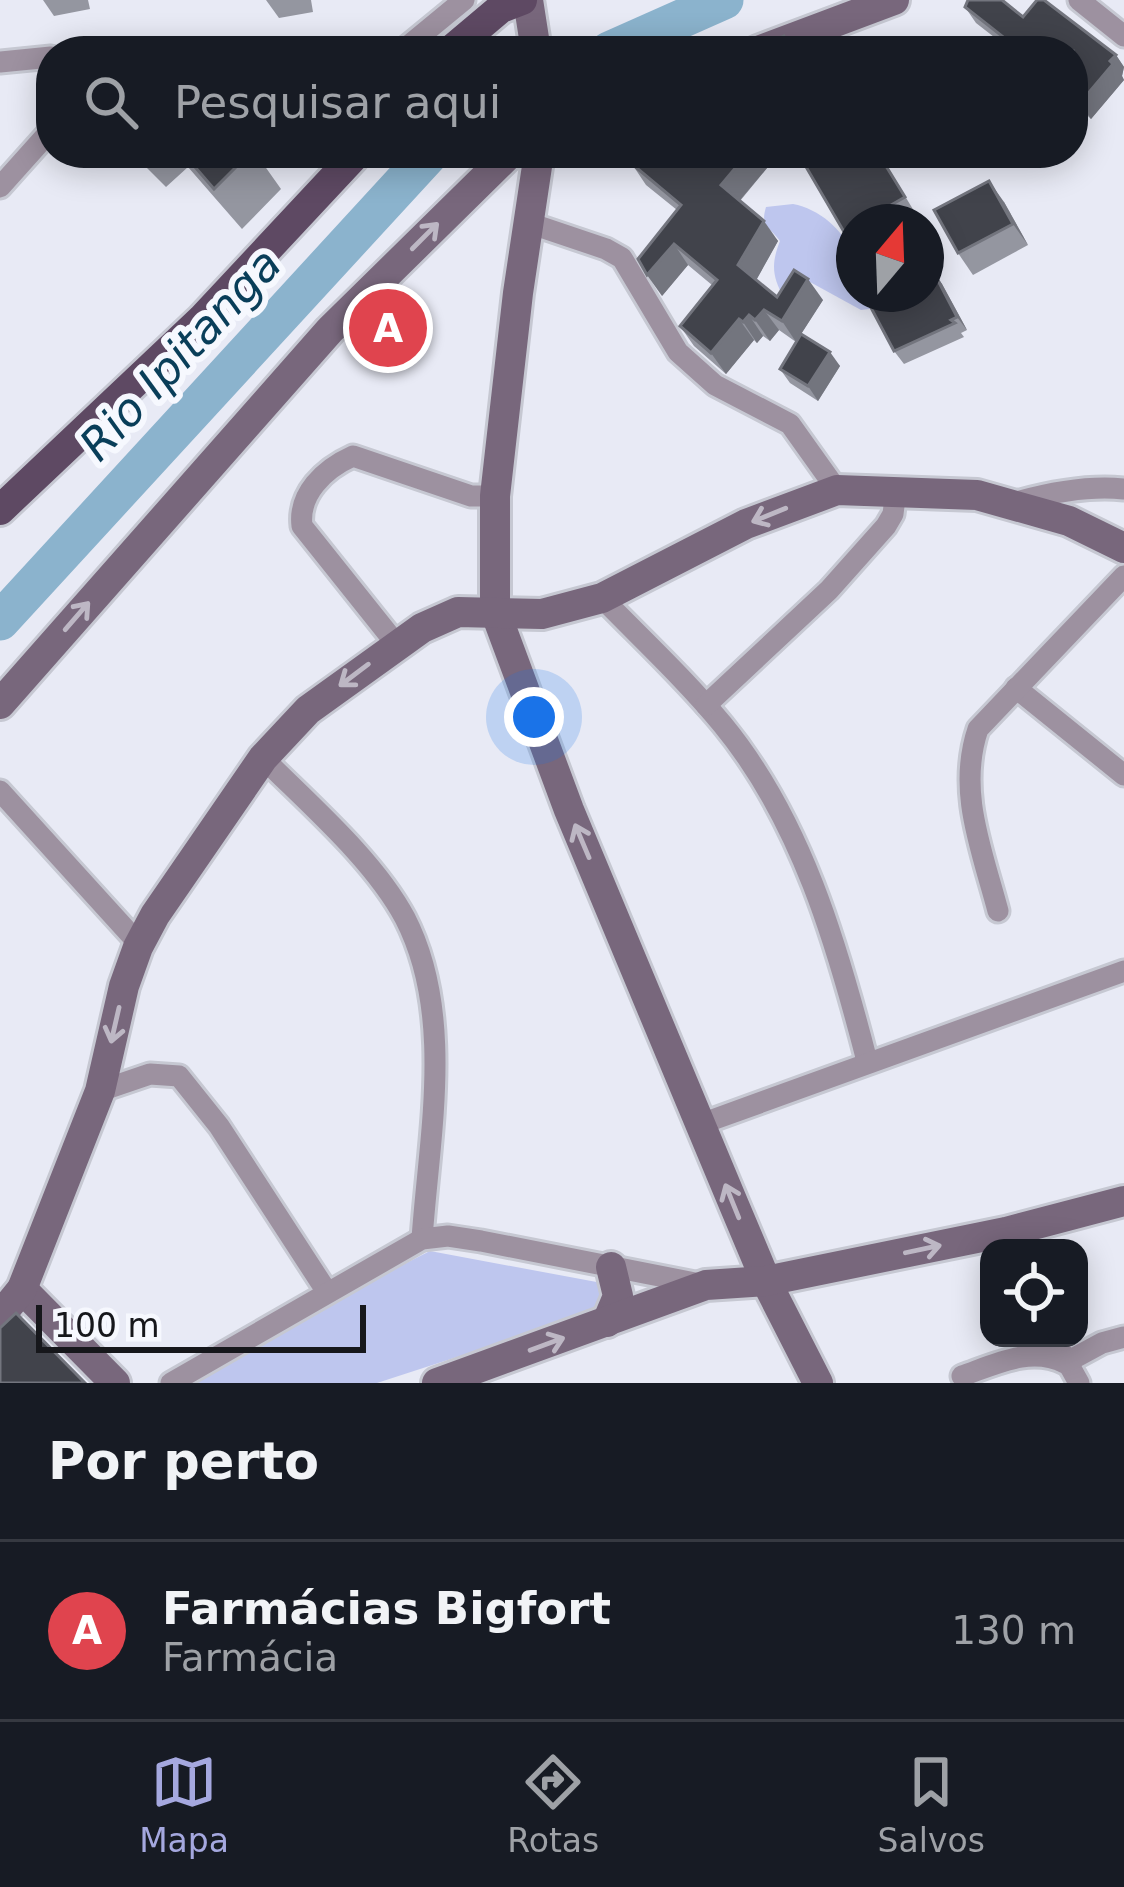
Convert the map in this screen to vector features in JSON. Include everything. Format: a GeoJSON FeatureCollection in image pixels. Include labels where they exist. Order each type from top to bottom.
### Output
{"type":"FeatureCollection","features":[{"type":"Feature","properties":{"kind":"main road"},"geometry":{"type":"LineString","coordinates":[[467,36],[500,8],[530,19]]}},
{"type":"Feature","properties":{"kind":"main road"},"geometry":{"type":"LineString","coordinates":[[0,510],[202,319],[343,168]]}},
{"type":"Feature","properties":{"kind":"street"},"geometry":{"type":"LineString","coordinates":[[420,36],[464,0]]}},
{"type":"Feature","properties":{"kind":"street"},"geometry":{"type":"LineString","coordinates":[[798,36],[894,0]]}},
{"type":"Feature","properties":{"kind":"street"},"geometry":{"type":"LineString","coordinates":[[1079,0],[1124,37]]}},
{"type":"Feature","properties":{"kind":"street"},"geometry":{"type":"LineString","coordinates":[[0,62],[36,58]]}},
{"type":"Feature","properties":{"kind":"street"},"geometry":{"type":"LineString","coordinates":[[0,188],[36,147]]}},
{"type":"Feature","properties":{"kind":"street"},"geometry":{"type":"LineString","coordinates":[[0,704],[330,330],[495,168]]}},
{"type":"Feature","properties":{"kind":"street"},"geometry":{"type":"LineString","coordinates":[[537,168],[495,496],[495,611],[569,810],[766,1281],[818,1383]]}},
{"type":"Feature","properties":{"kind":"street"},"geometry":{"type":"LineString","coordinates":[[529,223],[622,258],[678,352],[715,385],[790,424],[837,490]]}},
{"type":"Feature","properties":{"kind":"street"},"geometry":{"type":"LineString","coordinates":[[397,645],[302,526],[300,508],[309,492],[338,463],[352,457],[471,496],[495,496]]}},
{"type":"Feature","properties":{"kind":"street"},"geometry":{"type":"LineString","coordinates":[[1013,503],[1040,495],[1124,489]]}},
{"type":"Feature","properties":{"kind":"street"},"geometry":{"type":"LineString","coordinates":[[0,1316],[22,1289],[100,1091],[124,986],[155,915],[263,758],[308,710],[397,645],[458,612],[542,614],[602,598],[746,524],[837,490],[977,495],[1069,521],[1124,548]]}},
{"type":"Feature","properties":{"kind":"street"},"geometry":{"type":"LineString","coordinates":[[706,705],[829,590],[886,526],[896,490]]}},
{"type":"Feature","properties":{"kind":"street"},"geometry":{"type":"LineString","coordinates":[[998,911],[967,779],[978,729],[1124,576]]}},
{"type":"Feature","properties":{"kind":"street"},"geometry":{"type":"LineString","coordinates":[[602,598],[727,729],[772,800],[837,944],[867,1061]]}},
{"type":"Feature","properties":{"kind":"street"},"geometry":{"type":"LineString","coordinates":[[1016,688],[1124,775]]}},
{"type":"Feature","properties":{"kind":"street"},"geometry":{"type":"LineString","coordinates":[[263,758],[370,871],[403,915],[421,955],[431,995],[434,1039],[422,1239]]}},
{"type":"Feature","properties":{"kind":"street"},"geometry":{"type":"LineString","coordinates":[[0,791],[140,944]]}},
{"type":"Feature","properties":{"kind":"street"},"geometry":{"type":"LineString","coordinates":[[701,1124],[1124,970]]}},
{"type":"Feature","properties":{"kind":"street"},"geometry":{"type":"LineString","coordinates":[[100,1091],[150,1074],[178,1076],[219,1126],[327,1292]]}},
{"type":"Feature","properties":{"kind":"street"},"geometry":{"type":"LineString","coordinates":[[1012,1239],[1124,1201]]}},
{"type":"Feature","properties":{"kind":"street"},"geometry":{"type":"LineString","coordinates":[[171,1383],[422,1239],[448,1236],[481,1241],[706,1285],[766,1281],[980,1245]]}},
{"type":"Feature","properties":{"kind":"street"},"geometry":{"type":"LineString","coordinates":[[607,1322],[618,1296],[611,1267]]}},
{"type":"Feature","properties":{"kind":"street"},"geometry":{"type":"LineString","coordinates":[[448,1381],[706,1285]]}},
{"type":"Feature","properties":{"kind":"street"},"geometry":{"type":"LineString","coordinates":[[22,1289],[115,1383]]}},
{"type":"Feature","properties":{"kind":"street"},"geometry":{"type":"LineString","coordinates":[[1065,1363],[1124,1337]]}},
{"type":"Feature","properties":{"kind":"street"},"geometry":{"type":"LineString","coordinates":[[1058,1347],[1079,1383]]}},
{"type":"Feature","properties":{"kind":"street"},"geometry":{"type":"LineString","coordinates":[[962,1376],[1026,1356],[1048,1355],[1065,1363]]}},
{"type":"Feature","properties":{"kind":"shaded area"},"geometry":{"type":"Polygon","coordinates":[[[766,207],[803,207],[836,229],[836,296],[810,282],[798,296],[784,298],[774,270],[780,241],[764,219],[766,207]]]}},
{"type":"Feature","properties":{"kind":"shaded area"},"geometry":{"type":"Polygon","coordinates":[[[430,1251],[602,1283],[607,1308],[377,1383],[170,1383],[430,1251]]]}},
{"type":"Feature","properties":{"kind":"building"},"geometry":{"type":"Polygon","coordinates":[[[968,0],[1002,0],[1023,17],[1037,0],[1044,0],[1116,55],[1110,61],[1113,64],[1088,94],[1088,36],[1002,36],[965,7],[968,0]]]}},
{"type":"Feature","properties":{"kind":"building"},"geometry":{"type":"Polygon","coordinates":[[[196,168],[235,168],[214,189],[196,168]]]}},
{"type":"Feature","properties":{"kind":"building"},"geometry":{"type":"Polygon","coordinates":[[[637,168],[735,168],[721,185],[764,221],[738,265],[777,297],[794,270],[808,279],[782,321],[764,310],[755,320],[749,315],[743,322],[739,319],[711,353],[680,326],[717,280],[674,244],[647,275],[638,259],[681,205],[637,168]]]}},
{"type":"Feature","properties":{"kind":"building"},"geometry":{"type":"Polygon","coordinates":[[[807,168],[887,168],[905,197],[893,204],[836,204],[836,218],[807,168]]]}},
{"type":"Feature","properties":{"kind":"building"},"geometry":{"type":"Polygon","coordinates":[[[989,181],[1013,224],[958,253],[944,228],[944,205],[989,181]]]}},
{"type":"Feature","properties":{"kind":"building"},"geometry":{"type":"Polygon","coordinates":[[[944,292],[957,317],[951,320],[955,323],[894,351],[873,312],[944,312],[944,292]]]}},
{"type":"Feature","properties":{"kind":"building"},"geometry":{"type":"Polygon","coordinates":[[[801,334],[830,352],[808,386],[780,369],[801,334]]]}},
{"type":"Feature","properties":{"kind":"building"},"geometry":{"type":"Polygon","coordinates":[[[16,1313],[85,1383],[0,1383],[0,1328],[16,1313]]]}},
{"type":"Feature","properties":{"kind":"waterway","name":"Rio Ipitanga"},"geometry":{"type":"LineString","coordinates":[[643,36],[724,0]]}},
{"type":"Feature","properties":{"kind":"waterway","name":"Rio Ipitanga"},"geometry":{"type":"LineString","coordinates":[[0,621],[416,168]]}},
{"type":"Feature","properties":{"kind":"place","name":"Farmácias Bigfort"},"geometry":{"type":"Point","coordinates":[388,328]}}]}
